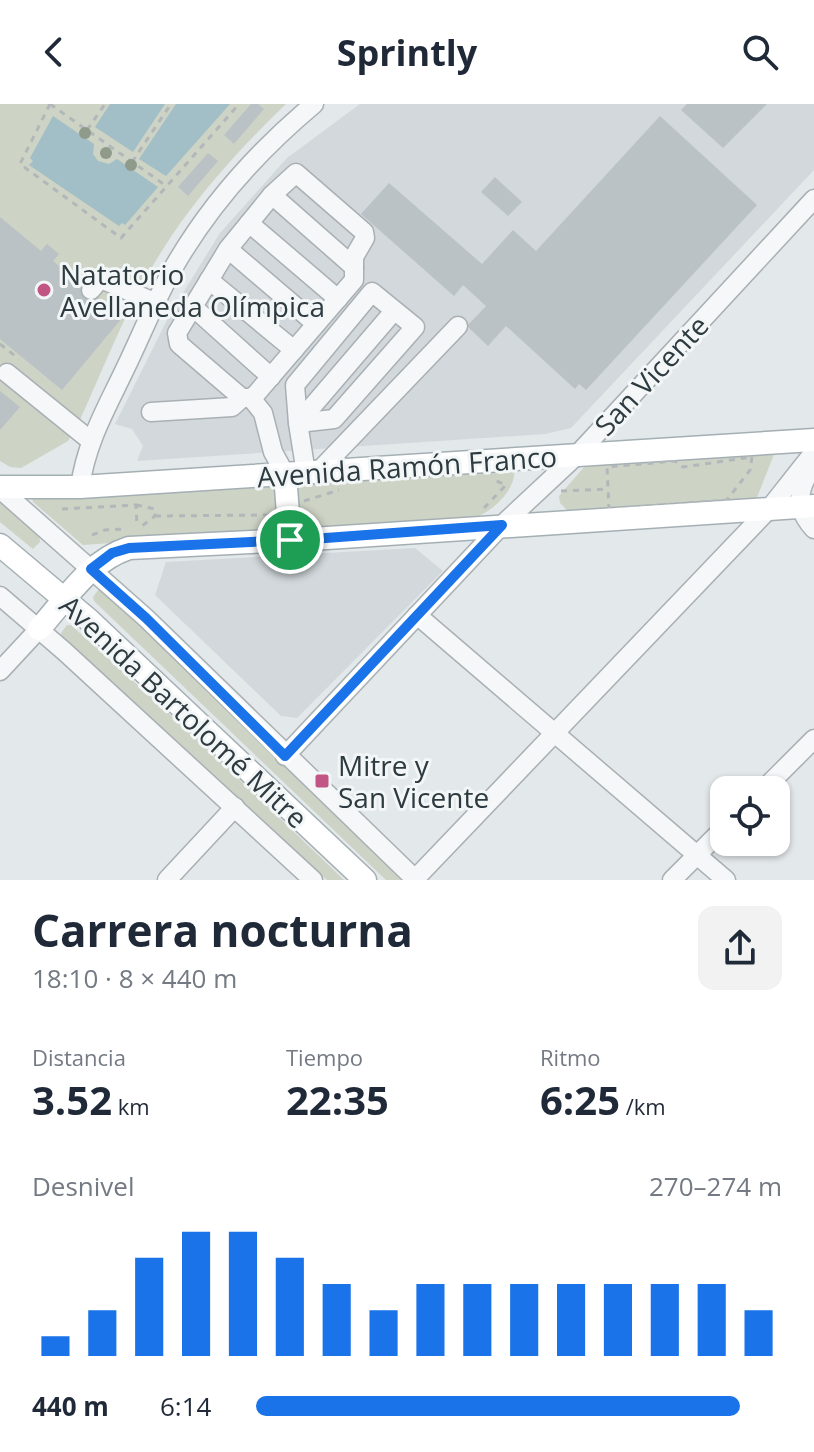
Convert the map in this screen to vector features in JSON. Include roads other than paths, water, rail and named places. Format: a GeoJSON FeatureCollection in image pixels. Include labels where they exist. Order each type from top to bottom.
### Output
{"type":"FeatureCollection","features":[{"type":"Feature","properties":{"kind":"main road","name":"Avenida Ramón Franco"},"geometry":{"type":"LineString","coordinates":[[0,488],[80,487],[814,440]]}},
{"type":"Feature","properties":{"kind":"main road"},"geometry":{"type":"LineString","coordinates":[[290,540],[279,511],[303,473]]}},
{"type":"Feature","properties":{"kind":"main road"},"geometry":{"type":"LineString","coordinates":[[39,629],[91,569],[112,553],[129,548],[807,507]]}},
{"type":"Feature","properties":{"kind":"main road","name":"Avenida Bartolomé Mitre"},"geometry":{"type":"LineString","coordinates":[[0,545],[66,600],[365,880]]}},
{"type":"Feature","properties":{"kind":"street"},"geometry":{"type":"LineString","coordinates":[[80,487],[84,459],[91,441],[175,266],[221,197],[267,146],[314,104]]}},
{"type":"Feature","properties":{"kind":"street"},"geometry":{"type":"LineString","coordinates":[[151,412],[232,407],[246,398],[271,377],[354,280],[355,252],[365,238],[364,232],[300,174],[292,174],[228,249],[177,333],[179,344],[246,398],[263,413],[273,452],[303,473]]}},
{"type":"Feature","properties":{"kind":"street"},"geometry":{"type":"LineString","coordinates":[[272,195],[354,267]]}},
{"type":"Feature","properties":{"kind":"street","name":"San Vicente"},"geometry":{"type":"LineString","coordinates":[[285,756],[502,525],[577,455],[814,199]]}},
{"type":"Feature","properties":{"kind":"street"},"geometry":{"type":"LineString","coordinates":[[249,223],[338,299]]}},
{"type":"Feature","properties":{"kind":"street"},"geometry":{"type":"LineString","coordinates":[[228,249],[316,324]]}},
{"type":"Feature","properties":{"kind":"street"},"geometry":{"type":"LineString","coordinates":[[91,290],[102,277],[156,303]]}},
{"type":"Feature","properties":{"kind":"street"},"geometry":{"type":"LineString","coordinates":[[209,280],[294,350]]}},
{"type":"Feature","properties":{"kind":"street"},"geometry":{"type":"LineString","coordinates":[[298,423],[334,419],[415,327],[372,292],[295,385],[298,423],[303,473]]}},
{"type":"Feature","properties":{"kind":"street"},"geometry":{"type":"LineString","coordinates":[[193,307],[271,377]]}},
{"type":"Feature","properties":{"kind":"street"},"geometry":{"type":"LineString","coordinates":[[298,423],[394,311]]}},
{"type":"Feature","properties":{"kind":"street"},"geometry":{"type":"LineString","coordinates":[[303,473],[458,326]]}},
{"type":"Feature","properties":{"kind":"street"},"geometry":{"type":"LineString","coordinates":[[7,373],[91,441]]}},
{"type":"Feature","properties":{"kind":"street"},"geometry":{"type":"LineString","coordinates":[[415,880],[769,509],[814,452]]}},
{"type":"Feature","properties":{"kind":"street"},"geometry":{"type":"LineString","coordinates":[[814,466],[801,488],[814,529]]}},
{"type":"Feature","properties":{"kind":"street","name":"Avenida Bartolomé Mitre"},"geometry":{"type":"LineString","coordinates":[[0,488],[146,618],[415,880]]}},
{"type":"Feature","properties":{"kind":"street","name":"Avenida Bartolomé Mitre"},"geometry":{"type":"LineString","coordinates":[[0,596],[313,880]]}},
{"type":"Feature","properties":{"kind":"street"},"geometry":{"type":"LineString","coordinates":[[417,615],[726,880]]}},
{"type":"Feature","properties":{"kind":"street"},"geometry":{"type":"LineString","coordinates":[[0,671],[39,629]]}},
{"type":"Feature","properties":{"kind":"street"},"geometry":{"type":"LineString","coordinates":[[777,776],[814,739]]}},
{"type":"Feature","properties":{"kind":"street"},"geometry":{"type":"LineString","coordinates":[[167,880],[235,807]]}},
{"type":"Feature","properties":{"kind":"street"},"geometry":{"type":"LineString","coordinates":[[672,880],[710,842]]}},
{"type":"Feature","properties":{"kind":"water"},"geometry":{"type":"Polygon","coordinates":[[[110,104],[165,104],[133,152],[95,127],[110,104]]]}},
{"type":"Feature","properties":{"kind":"water"},"geometry":{"type":"Polygon","coordinates":[[[176,104],[230,104],[166,176],[139,159],[176,104]]]}},
{"type":"Feature","properties":{"kind":"water"},"geometry":{"type":"Polygon","coordinates":[[[53,116],[94,144],[93,154],[98,161],[109,164],[117,159],[158,187],[125,225],[122,223],[119,226],[29,165],[53,116]]]}},
{"type":"Feature","properties":{"kind":"place","name":"Natatorio Avellaneda Olímpica"},"geometry":{"type":"Point","coordinates":[44,290]}},
{"type":"Feature","properties":{"kind":"place","name":"Mitre y San Vicente"},"geometry":{"type":"Point","coordinates":[322,781]}}]}
